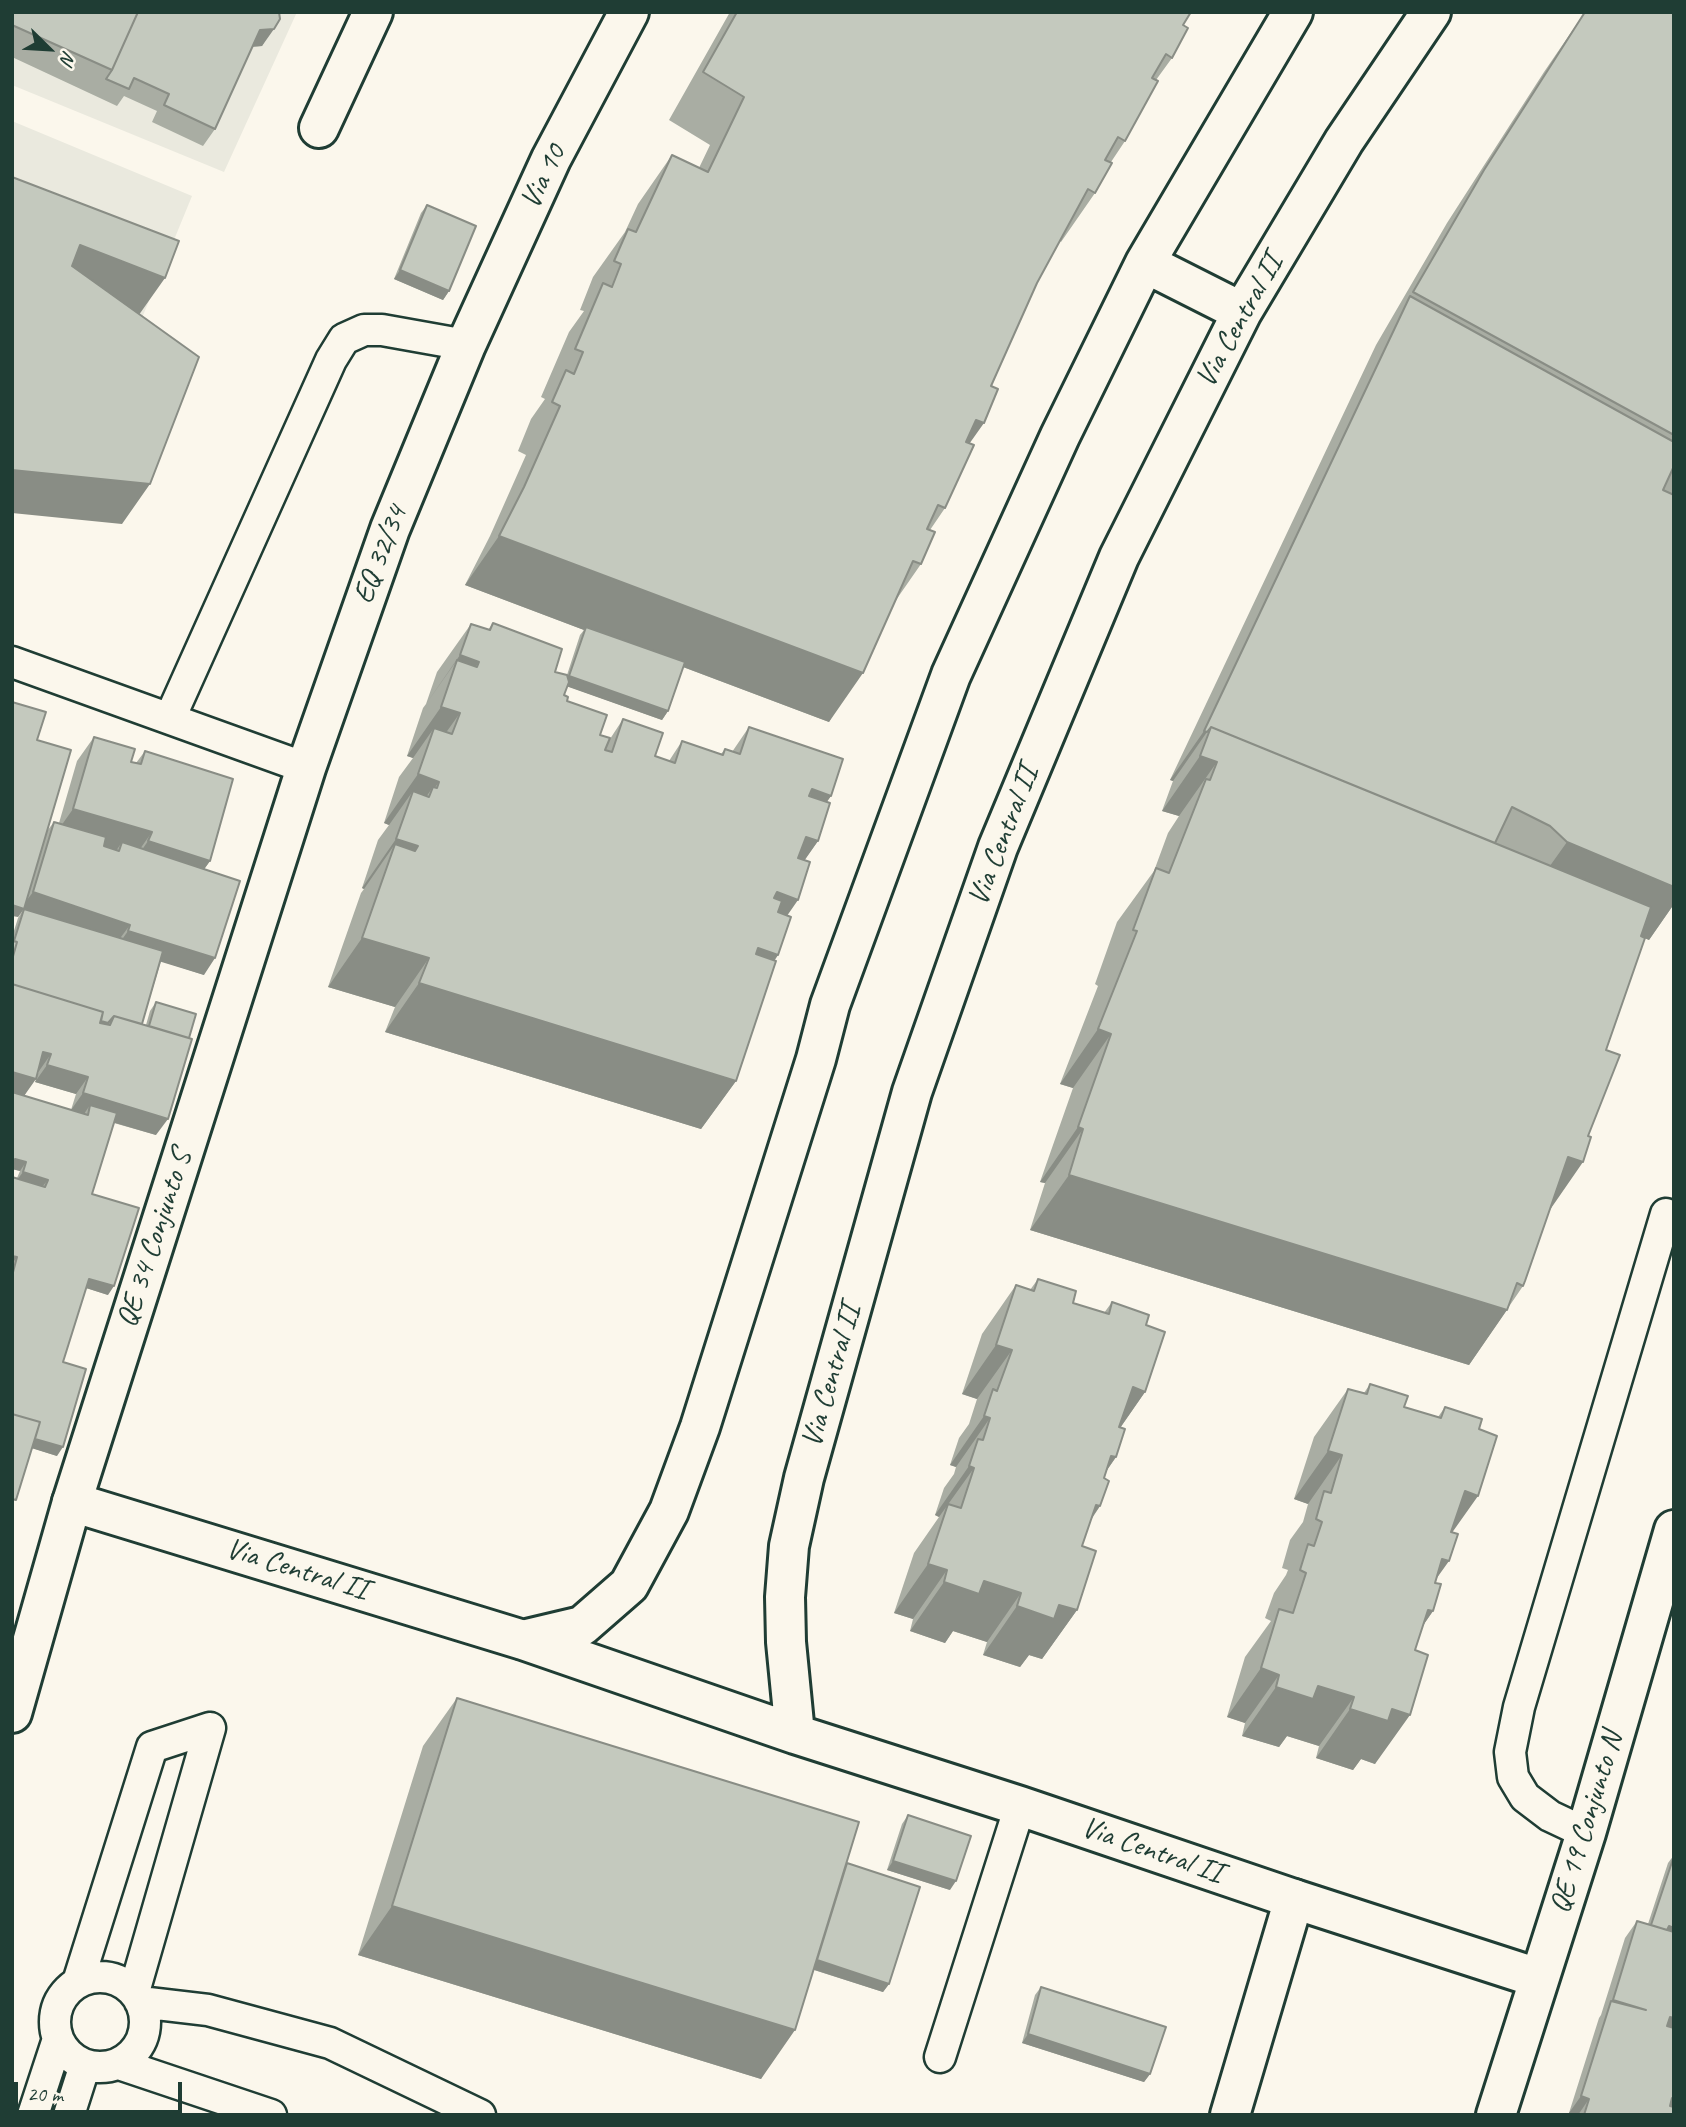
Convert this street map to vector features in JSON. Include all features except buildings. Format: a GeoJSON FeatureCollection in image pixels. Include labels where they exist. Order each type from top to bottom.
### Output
{"type":"FeatureCollection","features":[{"type":"Feature","properties":{"kind":"street"},"geometry":{"type":"LineString","coordinates":[[318,128],[373,12]]}},
{"type":"Feature","properties":{"kind":"street","name":"Via 10"},"geometry":{"type":"LineString","coordinates":[[466,345],[551,159],[629,12]]}},
{"type":"Feature","properties":{"kind":"street"},"geometry":{"type":"LineString","coordinates":[[523,1640],[582,1626],[629,1584],[669,1511],[704,1413],[812,1073],[830,1005],[951,676],[1060,436],[1145,262],[1293,12]]}},
{"type":"Feature","properties":{"kind":"street","name":"Via Central II"},"geometry":{"type":"LineString","coordinates":[[795,1734],[786,1642],[789,1546],[804,1478],[912,1091],[998,847],[1119,556],[1242,312],[1344,141],[1431,12]]}},
{"type":"Feature","properties":{"kind":"street"},"geometry":{"type":"LineString","coordinates":[[1145,262],[1242,312]]}},
{"type":"Feature","properties":{"kind":"street","name":"EQ 32/34"},"geometry":{"type":"LineString","coordinates":[[306,768],[390,529],[466,345]]}},
{"type":"Feature","properties":{"kind":"street","name":"QE 34 Conjunto S"},"geometry":{"type":"LineString","coordinates":[[12,1713],[72,1502],[306,768]]}},
{"type":"Feature","properties":{"kind":"street","name":"Via Central II"},"geometry":{"type":"LineString","coordinates":[[72,1502],[523,1640],[795,1734],[1538,1978]]}},
{"type":"Feature","properties":{"kind":"street","name":"QE 19 Conjunto N"},"geometry":{"type":"LineString","coordinates":[[1496,2115],[1586,1833],[1674,1530]]}},
{"type":"Feature","properties":{"kind":"street"},"geometry":{"type":"LineString","coordinates":[[1230,2115],[1294,1899]]}},
{"type":"Feature","properties":{"kind":"lane"},"geometry":{"type":"LineString","coordinates":[[170,718],[331,360],[344,340],[364,330],[382,330],[466,345]]}},
{"type":"Feature","properties":{"kind":"lane"},"geometry":{"type":"LineString","coordinates":[[12,662],[306,768]]}},
{"type":"Feature","properties":{"kind":"lane"},"geometry":{"type":"LineString","coordinates":[[1586,1833],[1550,1816],[1525,1797],[1513,1777],[1510,1752],[1522,1693],[1666,1214]]}},
{"type":"Feature","properties":{"kind":"lane"},"geometry":{"type":"LineString","coordinates":[[78,1982],[152,1747],[210,1728],[137,1997],[145,2020],[143,2038],[133,2053],[119,2064],[102,2067],[85,2065],[66,2052],[58,2039],[55,2023],[58,2007],[66,1993],[78,1982],[97,1977],[117,1980],[137,1997],[208,2010],[330,2043],[480,2115]]}},
{"type":"Feature","properties":{"kind":"lane"},"geometry":{"type":"LineString","coordinates":[[940,2056],[1020,1806]]}},
{"type":"Feature","properties":{"kind":"lane"},"geometry":{"type":"LineString","coordinates":[[33,2115],[58,2039]]}},
{"type":"Feature","properties":{"kind":"lane"},"geometry":{"type":"LineString","coordinates":[[119,2064],[271,2115]]}},
{"type":"Feature","properties":{"kind":"lane"},"geometry":{"type":"LineString","coordinates":[[69,2115],[85,2065]]}},
{"type":"Feature","properties":{"kind":"shaded area"},"geometry":{"type":"Polygon","coordinates":[[[12,12],[297,12],[224,172],[12,85],[12,12]]]}},
{"type":"Feature","properties":{"kind":"shaded area"},"geometry":{"type":"Polygon","coordinates":[[[12,121],[192,196],[128,352],[12,310],[12,121]]]}}]}
